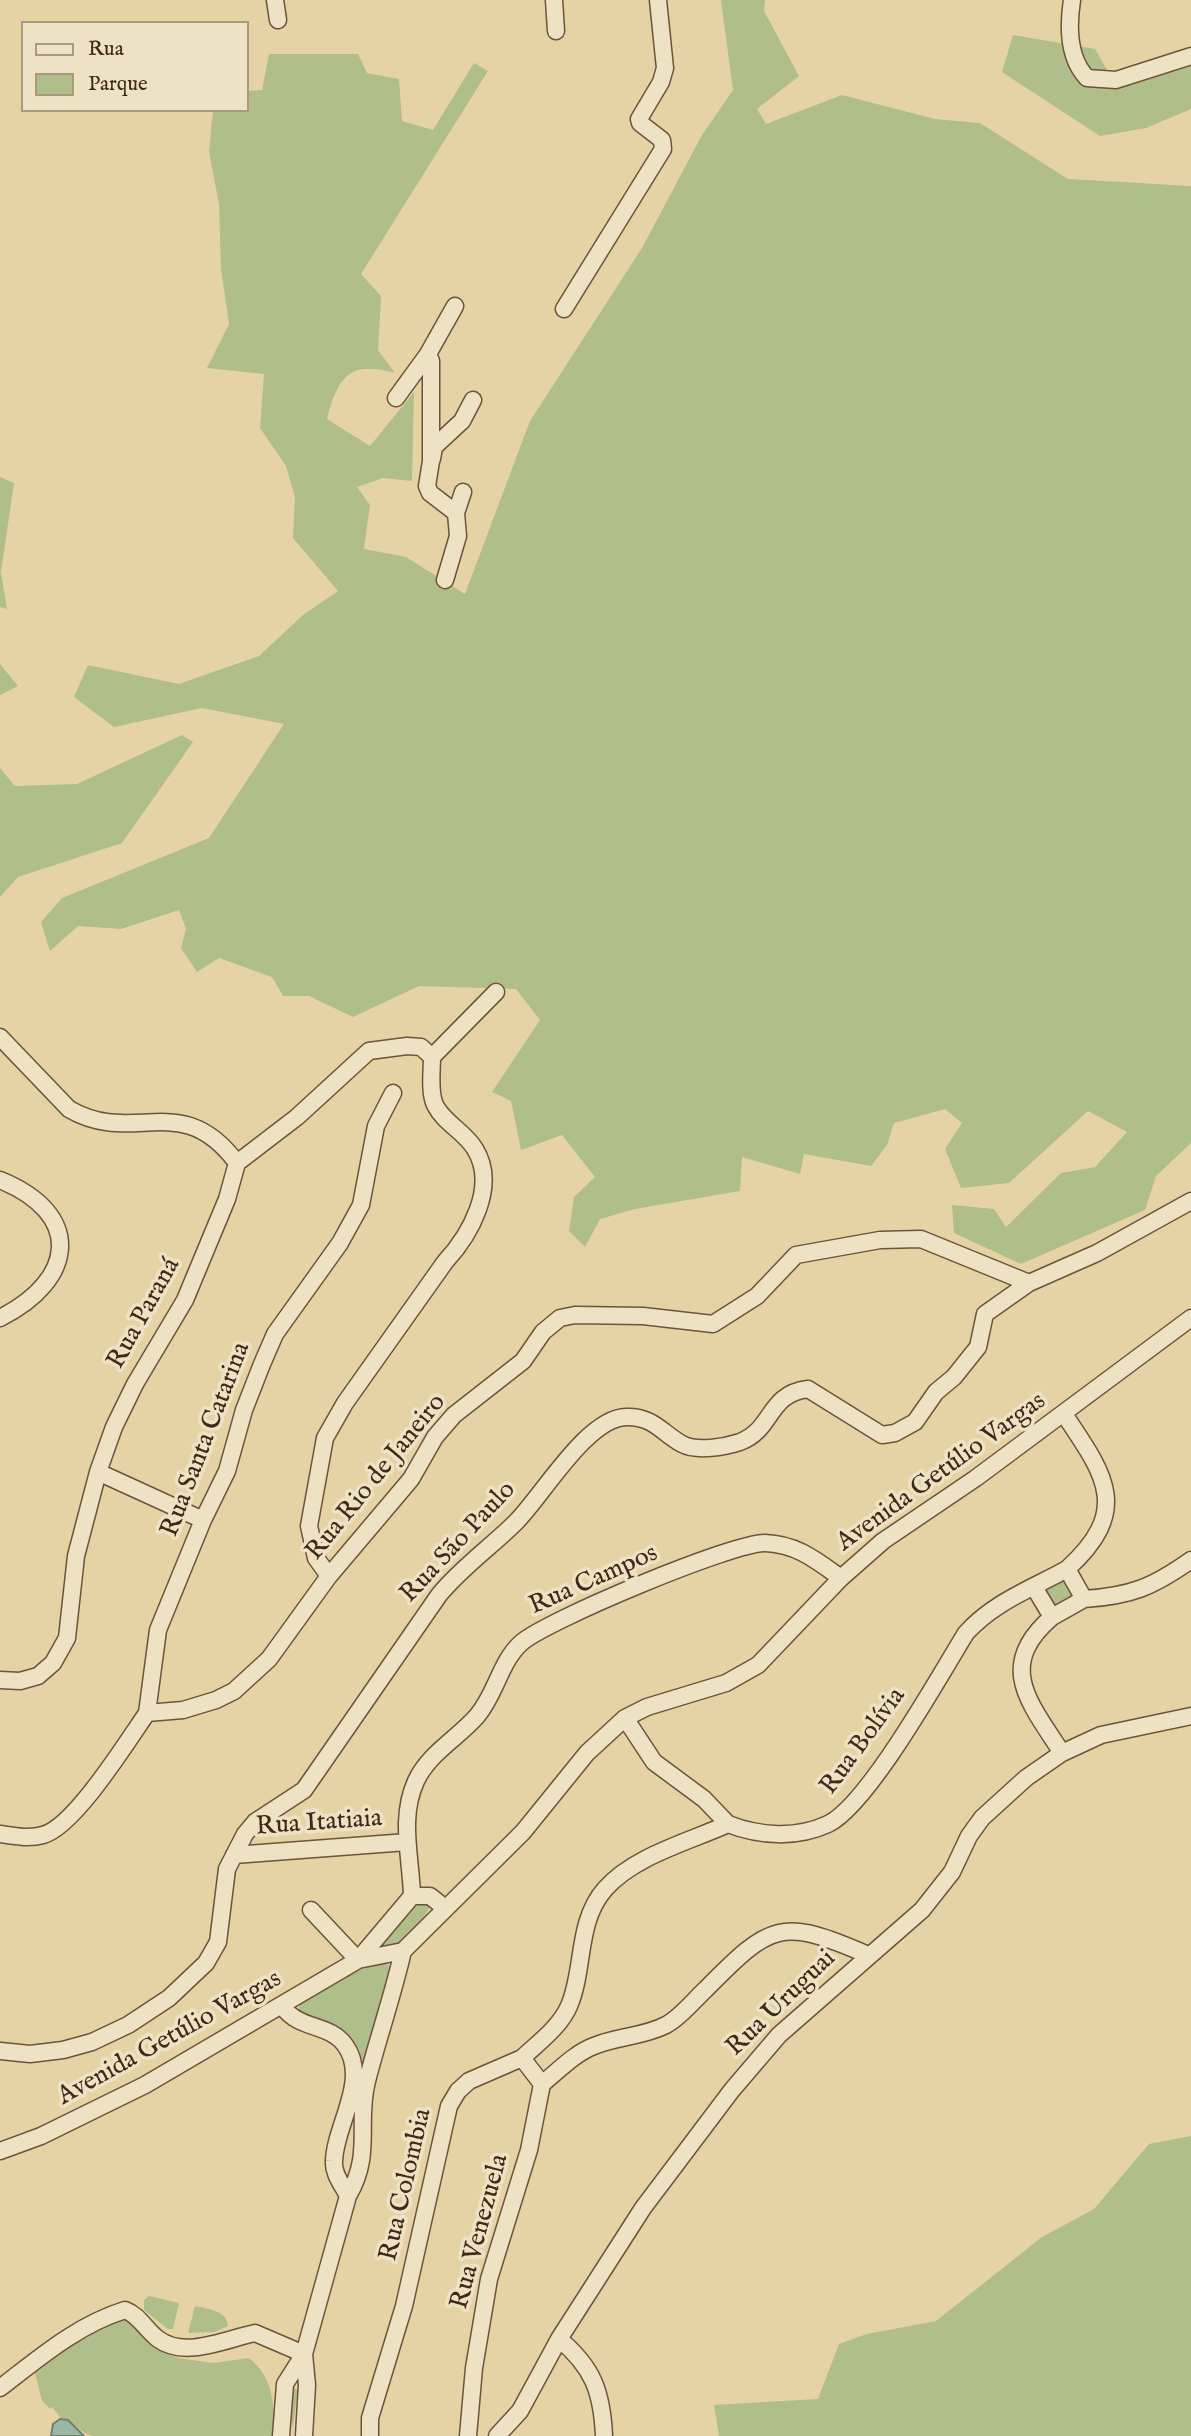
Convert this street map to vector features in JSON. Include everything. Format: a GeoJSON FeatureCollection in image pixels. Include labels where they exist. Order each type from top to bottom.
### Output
{"type":"FeatureCollection","features":[{"type":"Feature","properties":{"kind":"street"},"geometry":{"type":"LineString","coordinates":[[275,0],[278,20]]}},
{"type":"Feature","properties":{"kind":"street"},"geometry":{"type":"LineString","coordinates":[[554,0],[556,31]]}},
{"type":"Feature","properties":{"kind":"street"},"geometry":{"type":"LineString","coordinates":[[564,309],[663,149],[660,137],[640,123],[639,119],[661,82],[665,68],[658,0]]}},
{"type":"Feature","properties":{"kind":"street"},"geometry":{"type":"LineString","coordinates":[[1072,0],[1070,28],[1076,66],[1087,78],[1116,80],[1191,56]]}},
{"type":"Feature","properties":{"kind":"street"},"geometry":{"type":"LineString","coordinates":[[396,398],[428,354],[455,306]]}},
{"type":"Feature","properties":{"kind":"street"},"geometry":{"type":"LineString","coordinates":[[428,354],[431,361],[431,461]]}},
{"type":"Feature","properties":{"kind":"street"},"geometry":{"type":"LineString","coordinates":[[456,513],[430,493],[426,477],[434,447],[462,421],[473,400]]}},
{"type":"Feature","properties":{"kind":"street"},"geometry":{"type":"LineString","coordinates":[[445,580],[458,536],[456,513],[463,492]]}},
{"type":"Feature","properties":{"kind":"street"},"geometry":{"type":"LineString","coordinates":[[432,1057],[496,992]]}},
{"type":"Feature","properties":{"kind":"street"},"geometry":{"type":"LineString","coordinates":[[0,1037],[68,1109],[80,1116],[91,1121],[190,1124],[207,1131],[237,1163],[296,1117],[369,1051],[421,1047],[432,1057],[435,1105],[478,1154],[481,1186],[478,1210],[464,1242],[445,1262],[328,1431],[309,1525],[316,1558],[330,1576]]}},
{"type":"Feature","properties":{"kind":"street","name":"Rua Santa Catarina"},"geometry":{"type":"LineString","coordinates":[[147,1713],[158,1630],[203,1520],[227,1471],[244,1410],[275,1334],[340,1242],[361,1205],[376,1126],[393,1093]]}},
{"type":"Feature","properties":{"kind":"street","name":"Rua Paraná"},"geometry":{"type":"LineString","coordinates":[[0,1680],[20,1681],[38,1676],[52,1663],[67,1638],[76,1556],[98,1472],[124,1403],[185,1300],[214,1234],[237,1163]]}},
{"type":"Feature","properties":{"kind":"street"},"geometry":{"type":"LineString","coordinates":[[0,1180],[36,1198],[50,1211],[59,1248],[55,1266],[44,1288],[25,1305],[0,1318]]}},
{"type":"Feature","properties":{"kind":"street"},"geometry":{"type":"LineString","coordinates":[[1030,1283],[1097,1253],[1191,1201]]}},
{"type":"Feature","properties":{"kind":"street","name":"Rua Rio de Janeiro"},"geometry":{"type":"LineString","coordinates":[[147,1713],[183,1710],[234,1691],[269,1659],[330,1576],[411,1479],[435,1437],[454,1415],[523,1361],[548,1326],[566,1315],[643,1316],[713,1324],[757,1296],[796,1255],[880,1240],[921,1239],[1030,1283]]}},
{"type":"Feature","properties":{"kind":"street","name":"Rua São Paulo"},"geometry":{"type":"LineString","coordinates":[[0,2051],[30,2054],[63,2050],[92,2042],[128,2025],[169,1997],[206,1963],[216,1948],[223,1882],[234,1854],[255,1822],[296,1798],[324,1765],[419,1621],[452,1579],[519,1519],[579,1448],[610,1420],[625,1416],[641,1418],[656,1423],[682,1444],[695,1448],[722,1445],[740,1442],[757,1432],[782,1397],[808,1389],[882,1435],[895,1433],[915,1422],[936,1392],[954,1377],[978,1347],[985,1314],[1030,1283]]}},
{"type":"Feature","properties":{"kind":"street","name":"Avenida Getúlio Vargas"},"geometry":{"type":"LineString","coordinates":[[358,1960],[403,1951],[523,1832],[587,1753],[625,1718],[647,1707],[726,1683],[748,1671],[771,1653],[841,1578],[883,1541],[1064,1414],[1191,1318]]}},
{"type":"Feature","properties":{"kind":"street","name":"Rua Bolívia"},"geometry":{"type":"LineString","coordinates":[[728,1824],[754,1832],[790,1834],[809,1831],[843,1815],[904,1733],[966,1633],[991,1609],[1067,1569],[1091,1546],[1103,1521],[1105,1503],[1102,1473],[1064,1414]]}},
{"type":"Feature","properties":{"kind":"street"},"geometry":{"type":"LineString","coordinates":[[98,1472],[203,1520]]}},
{"type":"Feature","properties":{"kind":"street","name":"Rua Campos"},"geometry":{"type":"LineString","coordinates":[[412,1896],[405,1812],[416,1780],[438,1752],[480,1713],[508,1659],[529,1637],[569,1616],[710,1558],[756,1543],[798,1549],[841,1578]]}},
{"type":"Feature","properties":{"kind":"street"},"geometry":{"type":"LineString","coordinates":[[1062,1753],[1027,1697],[1021,1680],[1025,1647],[1036,1631],[1052,1617],[1084,1599],[1117,1597],[1142,1591],[1191,1560]]}},
{"type":"Feature","properties":{"kind":"street"},"geometry":{"type":"LineString","coordinates":[[1067,1569],[1084,1599]]}},
{"type":"Feature","properties":{"kind":"street"},"geometry":{"type":"LineString","coordinates":[[1034,1587],[1052,1617]]}},
{"type":"Feature","properties":{"kind":"street"},"geometry":{"type":"LineString","coordinates":[[0,1834],[15,1837],[44,1835],[62,1824],[80,1805],[147,1713]]}},
{"type":"Feature","properties":{"kind":"street","name":"Rua Uruguai"},"geometry":{"type":"LineString","coordinates":[[497,2436],[520,2411],[559,2339],[663,2179],[739,2081],[779,2035],[868,1955],[907,1925],[936,1895],[982,1818],[1026,1778],[1062,1753],[1101,1735],[1191,1716]]}},
{"type":"Feature","properties":{"kind":"street"},"geometry":{"type":"LineString","coordinates":[[625,1718],[654,1762],[704,1799],[728,1824],[634,1865],[604,1889],[586,1928],[570,2004],[550,2032],[522,2058],[542,2084],[593,2046],[649,2032],[667,2024],[752,1945],[771,1935],[808,1932],[868,1955]]}},
{"type":"Feature","properties":{"kind":"street","name":"Rua Itatiaia"},"geometry":{"type":"LineString","coordinates":[[234,1854],[407,1842]]}},
{"type":"Feature","properties":{"kind":"street"},"geometry":{"type":"LineString","coordinates":[[412,1896],[430,1896],[445,1908]]}},
{"type":"Feature","properties":{"kind":"street","name":"Avenida Getúlio Vargas"},"geometry":{"type":"LineString","coordinates":[[0,2151],[41,2136],[145,2085],[283,2007],[358,1960],[412,1896]]}},
{"type":"Feature","properties":{"kind":"street"},"geometry":{"type":"LineString","coordinates":[[310,1910],[358,1960]]}},
{"type":"Feature","properties":{"kind":"street"},"geometry":{"type":"LineString","coordinates":[[348,2196],[333,2162],[343,2124],[387,2017],[403,1951]]}},
{"type":"Feature","properties":{"kind":"street"},"geometry":{"type":"LineString","coordinates":[[283,2007],[296,2022],[336,2035],[346,2046],[359,2082],[364,2156],[359,2176],[348,2196],[304,2354],[285,2384],[281,2436],[304,2435],[307,2385],[304,2354]]}},
{"type":"Feature","properties":{"kind":"street","name":"Rua Colombia"},"geometry":{"type":"LineString","coordinates":[[370,2436],[370,2418],[404,2306],[449,2106],[458,2091],[469,2081],[522,2058]]}},
{"type":"Feature","properties":{"kind":"street","name":"Rua Venezuela"},"geometry":{"type":"LineString","coordinates":[[468,2436],[471,2392],[489,2279],[528,2150],[542,2084]]}},
{"type":"Feature","properties":{"kind":"street"},"geometry":{"type":"LineString","coordinates":[[343,2124],[363,2126]]}},
{"type":"Feature","properties":{"kind":"street"},"geometry":{"type":"LineString","coordinates":[[0,2389],[84,2327],[125,2310],[132,2313],[160,2341],[180,2346],[215,2345],[255,2333],[304,2354]]}},
{"type":"Feature","properties":{"kind":"street"},"geometry":{"type":"LineString","coordinates":[[559,2339],[579,2356],[591,2372],[604,2436]]}},
{"type":"Feature","properties":{"kind":"green space"},"geometry":{"type":"Polygon","coordinates":[[[721,0],[765,0],[764,11],[799,76],[757,109],[766,124],[842,95],[935,119],[980,123],[1068,179],[1191,186],[1191,1143],[1156,1176],[1145,1210],[1021,1264],[954,1233],[952,1205],[994,1209],[1006,1227],[1061,1173],[1095,1167],[1127,1132],[1088,1111],[1009,1183],[961,1188],[945,1149],[962,1123],[945,1109],[894,1123],[887,1145],[871,1166],[804,1154],[800,1174],[742,1157],[740,1191],[635,1209],[600,1219],[585,1247],[569,1231],[574,1197],[595,1177],[562,1135],[521,1150],[511,1101],[492,1092],[540,1020],[516,989],[419,986],[353,1017],[309,996],[283,996],[272,977],[219,958],[197,972],[181,948],[186,929],[179,910],[121,929],[78,926],[50,951],[41,922],[62,898],[209,838],[284,724],[202,708],[114,727],[74,697],[88,665],[179,684],[259,656],[303,615],[338,591],[293,538],[295,497],[286,466],[260,428],[264,374],[207,368],[229,324],[221,269],[219,204],[209,152],[213,112],[248,112],[248,91],[262,90],[269,54],[358,54],[367,73],[399,79],[402,121],[433,130],[474,63],[488,71],[361,274],[381,296],[378,350],[395,373],[367,369],[348,375],[336,392],[327,419],[370,446],[414,392],[412,481],[383,478],[357,487],[370,505],[364,549],[406,557],[465,594],[530,421],[642,248],[702,135],[733,90],[721,0]]]}},
{"type":"Feature","properties":{"kind":"green space"},"geometry":{"type":"Polygon","coordinates":[[[1013,35],[1095,49],[1110,75],[1191,64],[1191,109],[1146,128],[1100,136],[1002,72],[1013,35]]]}},
{"type":"Feature","properties":{"kind":"green space"},"geometry":{"type":"Polygon","coordinates":[[[0,477],[14,483],[1,572],[7,609],[0,607],[0,477]]]}},
{"type":"Feature","properties":{"kind":"green space"},"geometry":{"type":"Polygon","coordinates":[[[0,664],[18,686],[0,695],[0,664]]]}},
{"type":"Feature","properties":{"kind":"green space"},"geometry":{"type":"Polygon","coordinates":[[[182,735],[193,742],[122,843],[18,877],[0,897],[0,768],[15,786],[77,784],[182,735]]]}},
{"type":"Feature","properties":{"kind":"green space"},"geometry":{"type":"Polygon","coordinates":[[[1063,1576],[1074,1596],[1055,1609],[1042,1591],[1063,1576]]]}},
{"type":"Feature","properties":{"kind":"green space"},"geometry":{"type":"Polygon","coordinates":[[[422,1902],[430,1905],[413,1930],[394,1947],[378,1948],[411,1910],[422,1902]]]}},
{"type":"Feature","properties":{"kind":"green space"},"geometry":{"type":"Polygon","coordinates":[[[388,1964],[391,1969],[364,2063],[360,2062],[358,2052],[347,2035],[321,2020],[301,2015],[298,2010],[300,2004],[360,1970],[388,1964]]]}},
{"type":"Feature","properties":{"kind":"green space"},"geometry":{"type":"Polygon","coordinates":[[[1191,2136],[1191,2436],[719,2436],[714,2405],[818,2399],[839,2344],[867,2334],[936,2321],[1042,2237],[1094,2209],[1149,2144],[1191,2136]]]}},
{"type":"Feature","properties":{"kind":"green space"},"geometry":{"type":"Polygon","coordinates":[[[149,2296],[179,2303],[173,2329],[168,2329],[144,2310],[144,2300],[149,2296]]]}},
{"type":"Feature","properties":{"kind":"green space"},"geometry":{"type":"Polygon","coordinates":[[[195,2306],[221,2313],[228,2326],[215,2332],[188,2333],[195,2306]]]}},
{"type":"Feature","properties":{"kind":"green space"},"geometry":{"type":"Polygon","coordinates":[[[122,2318],[178,2358],[213,2363],[249,2358],[264,2374],[271,2393],[273,2436],[93,2436],[61,2418],[52,2407],[50,2409],[42,2401],[35,2373],[92,2330],[122,2318]]]}},
{"type":"Feature","properties":{"kind":"green space"},"geometry":{"type":"Polygon","coordinates":[[[292,2387],[298,2390],[293,2427],[288,2399],[292,2387]]]}},
{"type":"Feature","properties":{"kind":"shaded area"},"geometry":{"type":"Polygon","coordinates":[[[60,2419],[68,2420],[84,2436],[51,2436],[53,2424],[60,2419]]]}}]}
